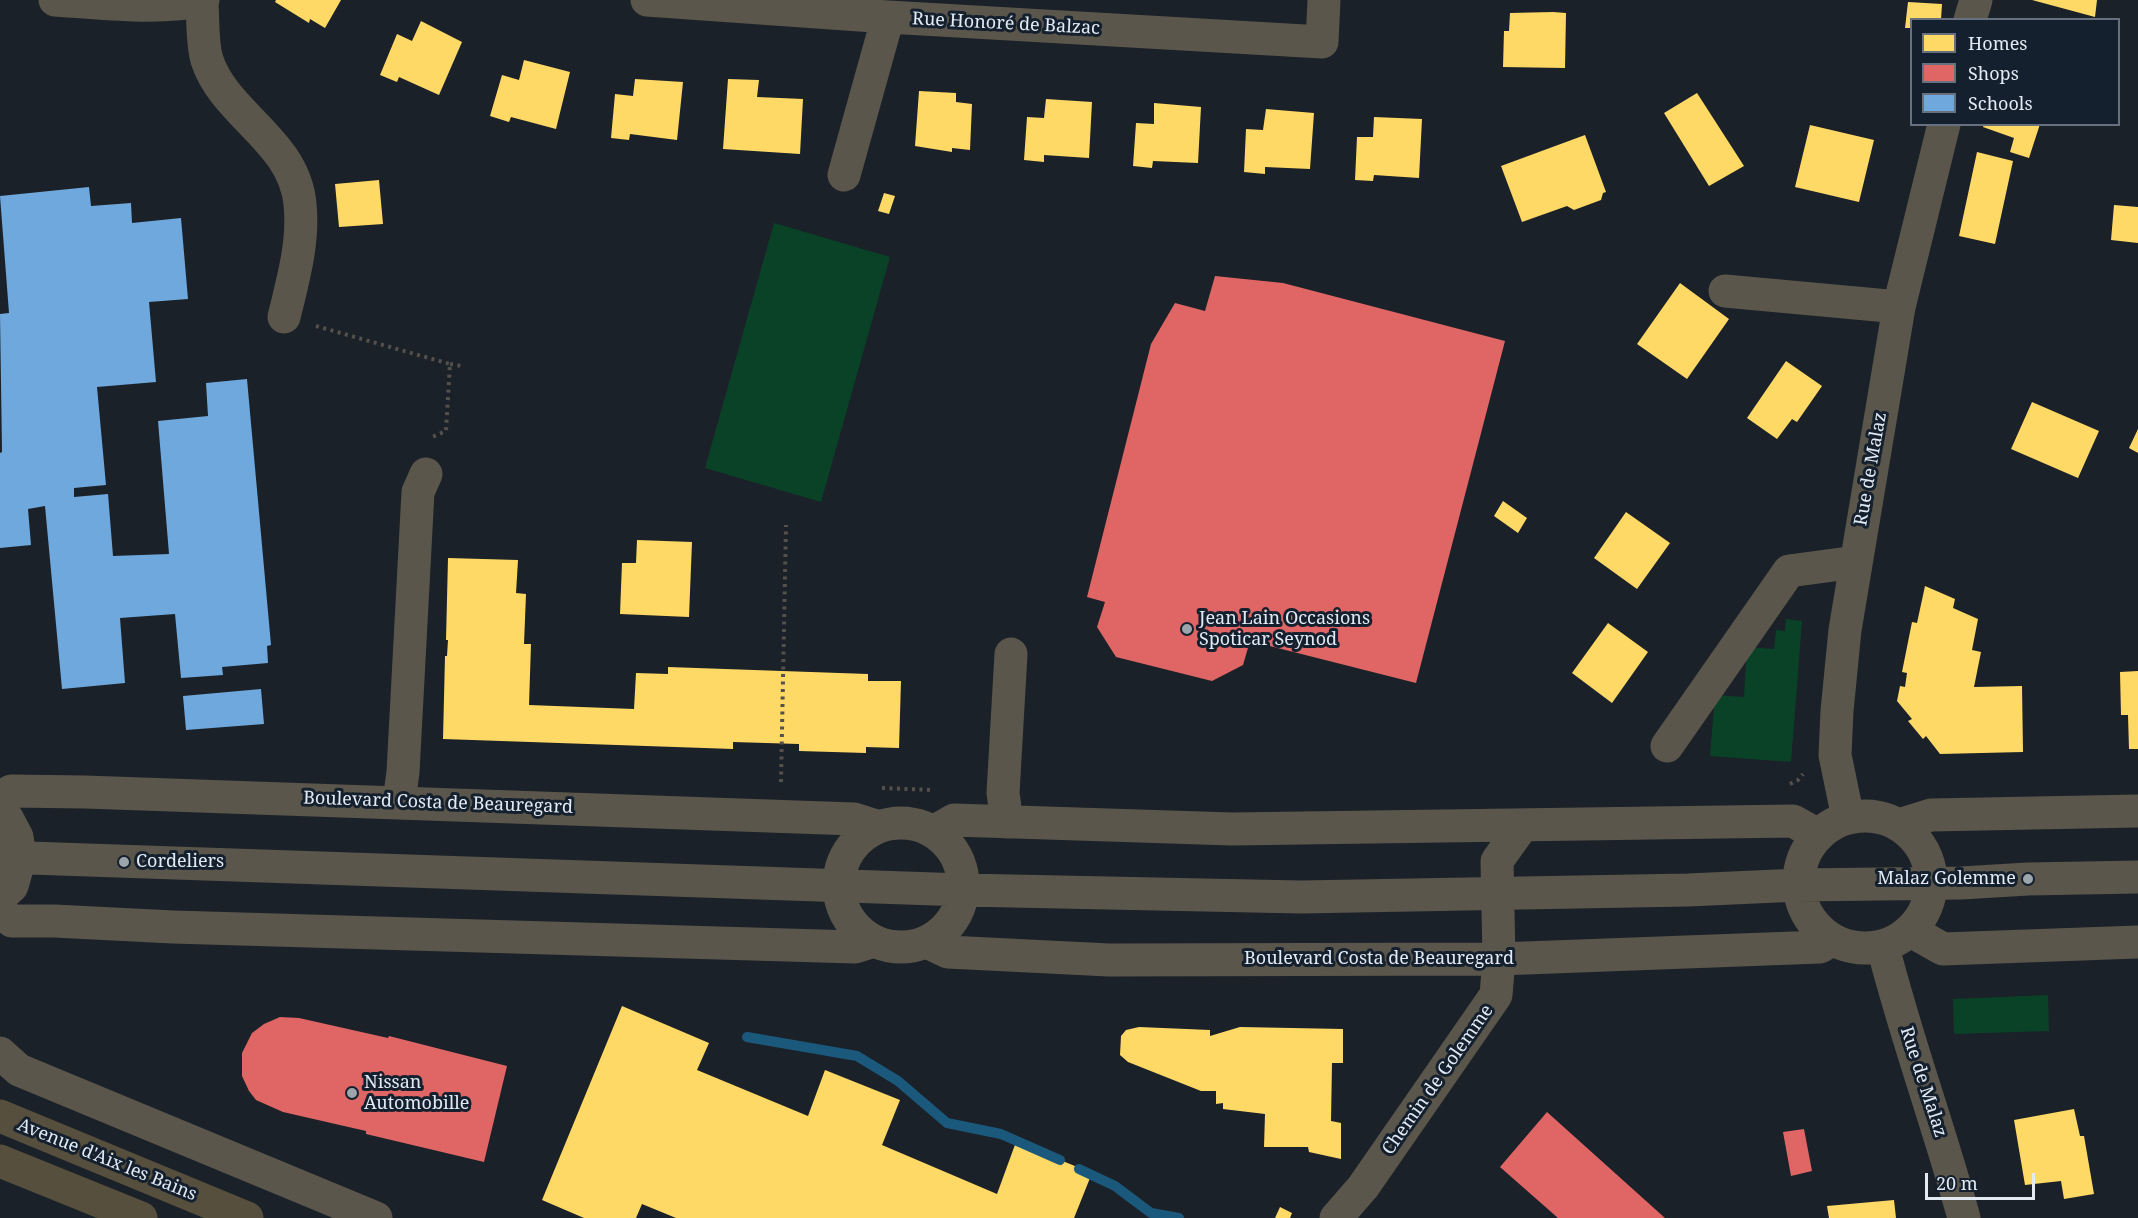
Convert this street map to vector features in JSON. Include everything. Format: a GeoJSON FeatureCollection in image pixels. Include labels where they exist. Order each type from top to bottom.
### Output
{"type":"FeatureCollection","features":[{"type":"Feature","properties":{"kind":"main road","name":"Avenue d'Aix les Bains"},"geometry":{"type":"LineString","coordinates":[[0,1116],[247,1218]]}},
{"type":"Feature","properties":{"kind":"main road"},"geometry":{"type":"LineString","coordinates":[[0,1161],[141,1218]]}},
{"type":"Feature","properties":{"kind":"street"},"geometry":{"type":"LineString","coordinates":[[55,0],[110,4],[156,4],[203,0],[207,60],[223,89],[271,141],[293,174],[300,203],[299,249],[284,317]]}},
{"type":"Feature","properties":{"kind":"street","name":"Rue Honoré de Balzac"},"geometry":{"type":"LineString","coordinates":[[647,0],[888,17],[1322,42],[1324,0]]}},
{"type":"Feature","properties":{"kind":"street"},"geometry":{"type":"LineString","coordinates":[[1971,18],[1976,0]]}},
{"type":"Feature","properties":{"kind":"street"},"geometry":{"type":"LineString","coordinates":[[844,175],[888,17]]}},
{"type":"Feature","properties":{"kind":"street","name":"Rue de Malaz"},"geometry":{"type":"LineString","coordinates":[[1848,818],[1835,755],[1845,630],[1899,307],[1944,126]]}},
{"type":"Feature","properties":{"kind":"street"},"geometry":{"type":"LineString","coordinates":[[1725,291],[1899,307]]}},
{"type":"Feature","properties":{"kind":"street"},"geometry":{"type":"LineString","coordinates":[[399,802],[403,772],[418,492],[426,474]]}},
{"type":"Feature","properties":{"kind":"street"},"geometry":{"type":"LineString","coordinates":[[1667,746],[1789,572],[1856,562]]}},
{"type":"Feature","properties":{"kind":"street"},"geometry":{"type":"LineString","coordinates":[[1007,822],[1003,793],[1011,654]]}},
{"type":"Feature","properties":{"kind":"street","name":"Boulevard Costa de Beauregard"},"geometry":{"type":"LineString","coordinates":[[0,798],[11,791],[60,791],[854,819],[876,826]]}},
{"type":"Feature","properties":{"kind":"street"},"geometry":{"type":"LineString","coordinates":[[0,811],[8,818],[17,837],[10,858],[12,886],[0,897]]}},
{"type":"Feature","properties":{"kind":"street"},"geometry":{"type":"LineString","coordinates":[[1899,825],[1931,815],[2138,811]]}},
{"type":"Feature","properties":{"kind":"street"},"geometry":{"type":"LineString","coordinates":[[1874,816],[1899,825],[1917,840],[1928,860],[1932,883],[1926,909],[1897,939],[1866,949],[1848,947],[1832,940],[1815,925],[1804,906],[1799,885],[1804,858],[1818,836],[1832,825],[1848,818],[1874,816]]}},
{"type":"Feature","properties":{"kind":"street"},"geometry":{"type":"LineString","coordinates":[[935,831],[954,820],[1232,830],[1793,821],[1818,836]]}},
{"type":"Feature","properties":{"kind":"street","name":"Boulevard Costa de Beauregard"},"geometry":{"type":"LineString","coordinates":[[906,821],[935,831],[958,857],[964,890],[958,912],[945,930],[927,942],[900,948],[874,941],[855,927],[842,908],[838,885],[842,861],[855,840],[876,826],[906,821]]}},
{"type":"Feature","properties":{"kind":"street","name":"Chemin de Golemme"},"geometry":{"type":"LineString","coordinates":[[1336,1218],[1364,1187],[1496,995],[1499,959],[1497,861],[1522,826]]}},
{"type":"Feature","properties":{"kind":"street"},"geometry":{"type":"LineString","coordinates":[[10,858],[964,890],[1301,897],[2138,878]]}},
{"type":"Feature","properties":{"kind":"street","name":"Boulevard Costa de Beauregard"},"geometry":{"type":"LineString","coordinates":[[0,912],[12,921],[184,928],[855,947],[874,941]]}},
{"type":"Feature","properties":{"kind":"street"},"geometry":{"type":"LineString","coordinates":[[1897,939],[1943,949],[2138,942]]}},
{"type":"Feature","properties":{"kind":"street","name":"Rue de Malaz"},"geometry":{"type":"LineString","coordinates":[[1897,939],[1898,1003],[1943,1143],[1964,1218]]}},
{"type":"Feature","properties":{"kind":"street","name":"Boulevard Costa de Beauregard"},"geometry":{"type":"LineString","coordinates":[[927,942],[948,952],[1109,960],[1499,959],[1820,947],[1832,940]]}},
{"type":"Feature","properties":{"kind":"street"},"geometry":{"type":"LineString","coordinates":[[0,1053],[19,1070],[376,1218]]}},
{"type":"Feature","properties":{"kind":"path"},"geometry":{"type":"LineString","coordinates":[[450,364],[461,366]]}},
{"type":"Feature","properties":{"kind":"path"},"geometry":{"type":"LineString","coordinates":[[781,785],[786,525]]}},
{"type":"Feature","properties":{"kind":"path"},"geometry":{"type":"LineString","coordinates":[[1786,786],[1798,780],[1804,771]]}},
{"type":"Feature","properties":{"kind":"path"},"geometry":{"type":"LineString","coordinates":[[874,788],[933,790]]}},
{"type":"Feature","properties":{"kind":"green space"},"geometry":{"type":"Polygon","coordinates":[[[774,223],[890,257],[821,502],[705,468],[774,223]]]}},
{"type":"Feature","properties":{"kind":"green space"},"geometry":{"type":"Polygon","coordinates":[[[1786,619],[1802,621],[1791,762],[1710,756],[1715,695],[1744,697],[1747,647],[1774,649],[1776,630],[1785,631],[1786,619]]]}},
{"type":"Feature","properties":{"kind":"green space"},"geometry":{"type":"Polygon","coordinates":[[[2048,995],[2049,1031],[1954,1034],[1953,999],[2048,995]]]}},
{"type":"Feature","properties":{"kind":"building: Homes"},"geometry":{"type":"Polygon","coordinates":[[[276,0],[341,0],[325,28],[310,19],[309,23],[275,2],[276,0]]]}},
{"type":"Feature","properties":{"kind":"building: Homes"},"geometry":{"type":"Polygon","coordinates":[[[2032,0],[2097,0],[2095,17],[2032,0]]]}},
{"type":"Feature","properties":{"kind":"building: Homes"},"geometry":{"type":"Polygon","coordinates":[[[1908,2],[1942,4],[1941,18],[1910,18],[1910,28],[1905,28],[1908,2]]]}},
{"type":"Feature","properties":{"kind":"building: Homes"},"geometry":{"type":"Polygon","coordinates":[[[1510,13],[1566,13],[1565,68],[1503,67],[1504,31],[1509,31],[1510,13]]]}},
{"type":"Feature","properties":{"kind":"building: Homes"},"geometry":{"type":"Polygon","coordinates":[[[421,21],[462,42],[439,95],[399,77],[397,82],[380,75],[397,34],[412,41],[421,21]]]}},
{"type":"Feature","properties":{"kind":"building: Homes"},"geometry":{"type":"Polygon","coordinates":[[[524,60],[570,72],[556,129],[511,117],[509,122],[490,116],[502,75],[519,80],[524,60]]]}},
{"type":"Feature","properties":{"kind":"building: Homes"},"geometry":{"type":"Polygon","coordinates":[[[635,79],[683,82],[677,140],[630,134],[629,140],[611,138],[615,94],[633,96],[635,79]]]}},
{"type":"Feature","properties":{"kind":"building: Homes"},"geometry":{"type":"Polygon","coordinates":[[[728,79],[759,80],[757,97],[803,99],[800,154],[723,149],[728,79]]]}},
{"type":"Feature","properties":{"kind":"building: Homes"},"geometry":{"type":"Polygon","coordinates":[[[919,91],[956,93],[956,102],[972,104],[970,150],[952,148],[952,152],[915,146],[919,91]]]}},
{"type":"Feature","properties":{"kind":"building: Homes"},"geometry":{"type":"Polygon","coordinates":[[[1697,93],[1744,166],[1709,186],[1664,113],[1697,93]]]}},
{"type":"Feature","properties":{"kind":"building: Homes"},"geometry":{"type":"Polygon","coordinates":[[[1046,99],[1092,102],[1089,158],[1044,155],[1044,162],[1024,160],[1027,117],[1044,118],[1046,99]]]}},
{"type":"Feature","properties":{"kind":"building: Homes"},"geometry":{"type":"Polygon","coordinates":[[[1154,103],[1201,107],[1198,163],[1153,161],[1152,168],[1133,166],[1136,123],[1154,124],[1154,103]]]}},
{"type":"Feature","properties":{"kind":"building: Homes"},"geometry":{"type":"Polygon","coordinates":[[[1266,109],[1314,113],[1310,169],[1265,167],[1265,174],[1244,172],[1246,129],[1263,130],[1266,109]]]}},
{"type":"Feature","properties":{"kind":"building: Homes"},"geometry":{"type":"Polygon","coordinates":[[[1374,117],[1422,119],[1419,178],[1374,175],[1373,181],[1355,180],[1357,137],[1373,137],[1374,117]]]}},
{"type":"Feature","properties":{"kind":"building: Homes"},"geometry":{"type":"Polygon","coordinates":[[[1810,125],[1874,140],[1859,202],[1795,187],[1810,125]]]}},
{"type":"Feature","properties":{"kind":"building: Homes"},"geometry":{"type":"Polygon","coordinates":[[[2039,126],[2029,158],[2010,152],[2014,138],[1983,127],[2039,126]]]}},
{"type":"Feature","properties":{"kind":"building: Homes"},"geometry":{"type":"Polygon","coordinates":[[[1585,135],[1606,192],[1603,193],[1601,200],[1574,210],[1567,206],[1522,222],[1501,166],[1585,135]]]}},
{"type":"Feature","properties":{"kind":"building: Homes"},"geometry":{"type":"Polygon","coordinates":[[[1977,152],[2013,161],[1995,244],[1959,236],[1977,152]]]}},
{"type":"Feature","properties":{"kind":"building: Homes"},"geometry":{"type":"Polygon","coordinates":[[[379,180],[383,224],[339,227],[335,184],[379,180]]]}},
{"type":"Feature","properties":{"kind":"building: Homes"},"geometry":{"type":"Polygon","coordinates":[[[884,193],[895,196],[889,214],[878,211],[884,193]]]}},
{"type":"Feature","properties":{"kind":"building: Homes"},"geometry":{"type":"Polygon","coordinates":[[[2114,205],[2138,207],[2138,243],[2111,240],[2114,205]]]}},
{"type":"Feature","properties":{"kind":"building: Homes"},"geometry":{"type":"Polygon","coordinates":[[[1680,283],[1729,319],[1687,379],[1637,344],[1680,283]]]}},
{"type":"Feature","properties":{"kind":"building: Homes"},"geometry":{"type":"Polygon","coordinates":[[[1786,361],[1822,386],[1797,422],[1792,419],[1777,439],[1747,418],[1786,361]]]}},
{"type":"Feature","properties":{"kind":"building: Homes"},"geometry":{"type":"Polygon","coordinates":[[[2032,402],[2099,431],[2078,478],[2011,449],[2032,402]]]}},
{"type":"Feature","properties":{"kind":"building: Homes"},"geometry":{"type":"Polygon","coordinates":[[[2138,429],[2138,453],[2129,448],[2138,429]]]}},
{"type":"Feature","properties":{"kind":"building: Homes"},"geometry":{"type":"Polygon","coordinates":[[[1503,501],[1527,518],[1518,533],[1494,516],[1503,501]]]}},
{"type":"Feature","properties":{"kind":"building: Homes"},"geometry":{"type":"Polygon","coordinates":[[[1626,512],[1670,543],[1637,589],[1594,558],[1626,512]]]}},
{"type":"Feature","properties":{"kind":"building: Homes"},"geometry":{"type":"Polygon","coordinates":[[[637,540],[692,542],[689,617],[620,614],[622,563],[636,563],[637,540]]]}},
{"type":"Feature","properties":{"kind":"building: Homes"},"geometry":{"type":"Polygon","coordinates":[[[448,558],[518,560],[516,593],[526,594],[524,644],[531,644],[529,705],[634,709],[636,673],[668,674],[668,667],[868,674],[868,681],[901,681],[899,748],[866,747],[866,753],[799,751],[799,744],[733,742],[733,749],[443,739],[445,656],[447,656],[448,640],[446,640],[448,558]]]}},
{"type":"Feature","properties":{"kind":"building: Homes"},"geometry":{"type":"Polygon","coordinates":[[[1925,586],[1955,599],[1953,608],[1978,619],[1972,650],[1981,652],[1974,687],[2022,686],[2023,752],[1940,754],[1926,736],[1923,739],[1908,721],[1912,719],[1897,701],[1900,686],[1905,687],[1907,673],[1902,672],[1912,622],[1917,623],[1925,586]]]}},
{"type":"Feature","properties":{"kind":"building: Homes"},"geometry":{"type":"Polygon","coordinates":[[[1608,623],[1648,652],[1612,703],[1572,673],[1608,623]]]}},
{"type":"Feature","properties":{"kind":"building: Homes"},"geometry":{"type":"Polygon","coordinates":[[[2138,671],[2138,749],[2129,749],[2128,715],[2121,715],[2120,672],[2138,671]]]}},
{"type":"Feature","properties":{"kind":"building: Homes"},"geometry":{"type":"Polygon","coordinates":[[[622,1006],[709,1043],[697,1070],[808,1116],[825,1070],[900,1100],[882,1145],[997,1194],[1016,1142],[1092,1173],[1074,1218],[676,1218],[642,1204],[636,1218],[584,1218],[542,1200],[622,1006]]]}},
{"type":"Feature","properties":{"kind":"building: Homes"},"geometry":{"type":"Polygon","coordinates":[[[1139,1027],[1210,1030],[1210,1036],[1240,1027],[1343,1029],[1343,1063],[1332,1063],[1331,1121],[1341,1123],[1341,1159],[1309,1152],[1308,1147],[1264,1147],[1265,1114],[1223,1109],[1223,1103],[1216,1104],[1216,1091],[1201,1091],[1128,1062],[1120,1055],[1121,1036],[1126,1030],[1139,1027]]]}},
{"type":"Feature","properties":{"kind":"building: Homes"},"geometry":{"type":"Polygon","coordinates":[[[2074,1109],[2080,1136],[2084,1136],[2094,1194],[2064,1199],[2061,1181],[2025,1185],[2014,1120],[2074,1109]]]}},
{"type":"Feature","properties":{"kind":"building: Homes"},"geometry":{"type":"Polygon","coordinates":[[[1894,1200],[1896,1218],[1829,1218],[1827,1206],[1894,1200]]]}},
{"type":"Feature","properties":{"kind":"building: Homes"},"geometry":{"type":"Polygon","coordinates":[[[1280,1207],[1292,1213],[1290,1218],[1275,1218],[1280,1207]]]}},
{"type":"Feature","properties":{"kind":"building: Shops"},"geometry":{"type":"Polygon","coordinates":[[[1215,276],[1283,283],[1505,341],[1416,683],[1250,641],[1243,665],[1212,681],[1116,657],[1097,627],[1105,602],[1087,597],[1151,344],[1175,303],[1205,311],[1215,276]]]}},
{"type":"Feature","properties":{"kind":"building: Shops"},"geometry":{"type":"Polygon","coordinates":[[[280,1017],[299,1018],[388,1038],[389,1036],[507,1066],[484,1162],[283,1112],[256,1100],[242,1076],[242,1053],[252,1033],[264,1024],[280,1017]]]}},
{"type":"Feature","properties":{"kind":"building: Shops"},"geometry":{"type":"Polygon","coordinates":[[[1547,1112],[1665,1218],[1558,1218],[1500,1167],[1547,1112]]]}},
{"type":"Feature","properties":{"kind":"building: Shops"},"geometry":{"type":"Polygon","coordinates":[[[1804,1129],[1812,1171],[1791,1176],[1783,1132],[1804,1129]]]}},
{"type":"Feature","properties":{"kind":"building: Schools"},"geometry":{"type":"Polygon","coordinates":[[[89,187],[91,206],[131,203],[132,223],[181,218],[188,299],[149,302],[156,382],[97,387],[106,485],[74,488],[74,497],[108,494],[113,556],[169,554],[158,421],[208,416],[206,383],[247,379],[271,645],[267,646],[268,663],[222,667],[223,675],[181,678],[175,614],[120,618],[125,683],[62,689],[45,506],[28,509],[31,545],[0,548],[0,453],[2,452],[0,314],[9,313],[0,196],[89,187]]]}},
{"type":"Feature","properties":{"kind":"building: Schools"},"geometry":{"type":"Polygon","coordinates":[[[261,689],[264,724],[186,730],[183,696],[261,689]]]}},
{"type":"Feature","properties":{"kind":"waterway"},"geometry":{"type":"LineString","coordinates":[[747,1037],[857,1056],[898,1081],[947,1123],[1001,1134],[1060,1160]]}},
{"type":"Feature","properties":{"kind":"waterway"},"geometry":{"type":"LineString","coordinates":[[1079,1169],[1115,1186],[1151,1213],[1179,1218]]}},
{"type":"Feature","properties":{"kind":"place","name":"Jean Lain Occasions Spoticar Seynod"},"geometry":{"type":"Point","coordinates":[1187,629]}},
{"type":"Feature","properties":{"kind":"place","name":"Cordeliers"},"geometry":{"type":"Point","coordinates":[124,862]}},
{"type":"Feature","properties":{"kind":"place","name":"Malaz Golemme"},"geometry":{"type":"Point","coordinates":[2028,879]}},
{"type":"Feature","properties":{"kind":"place","name":"Nissan Automobille"},"geometry":{"type":"Point","coordinates":[352,1093]}}]}
